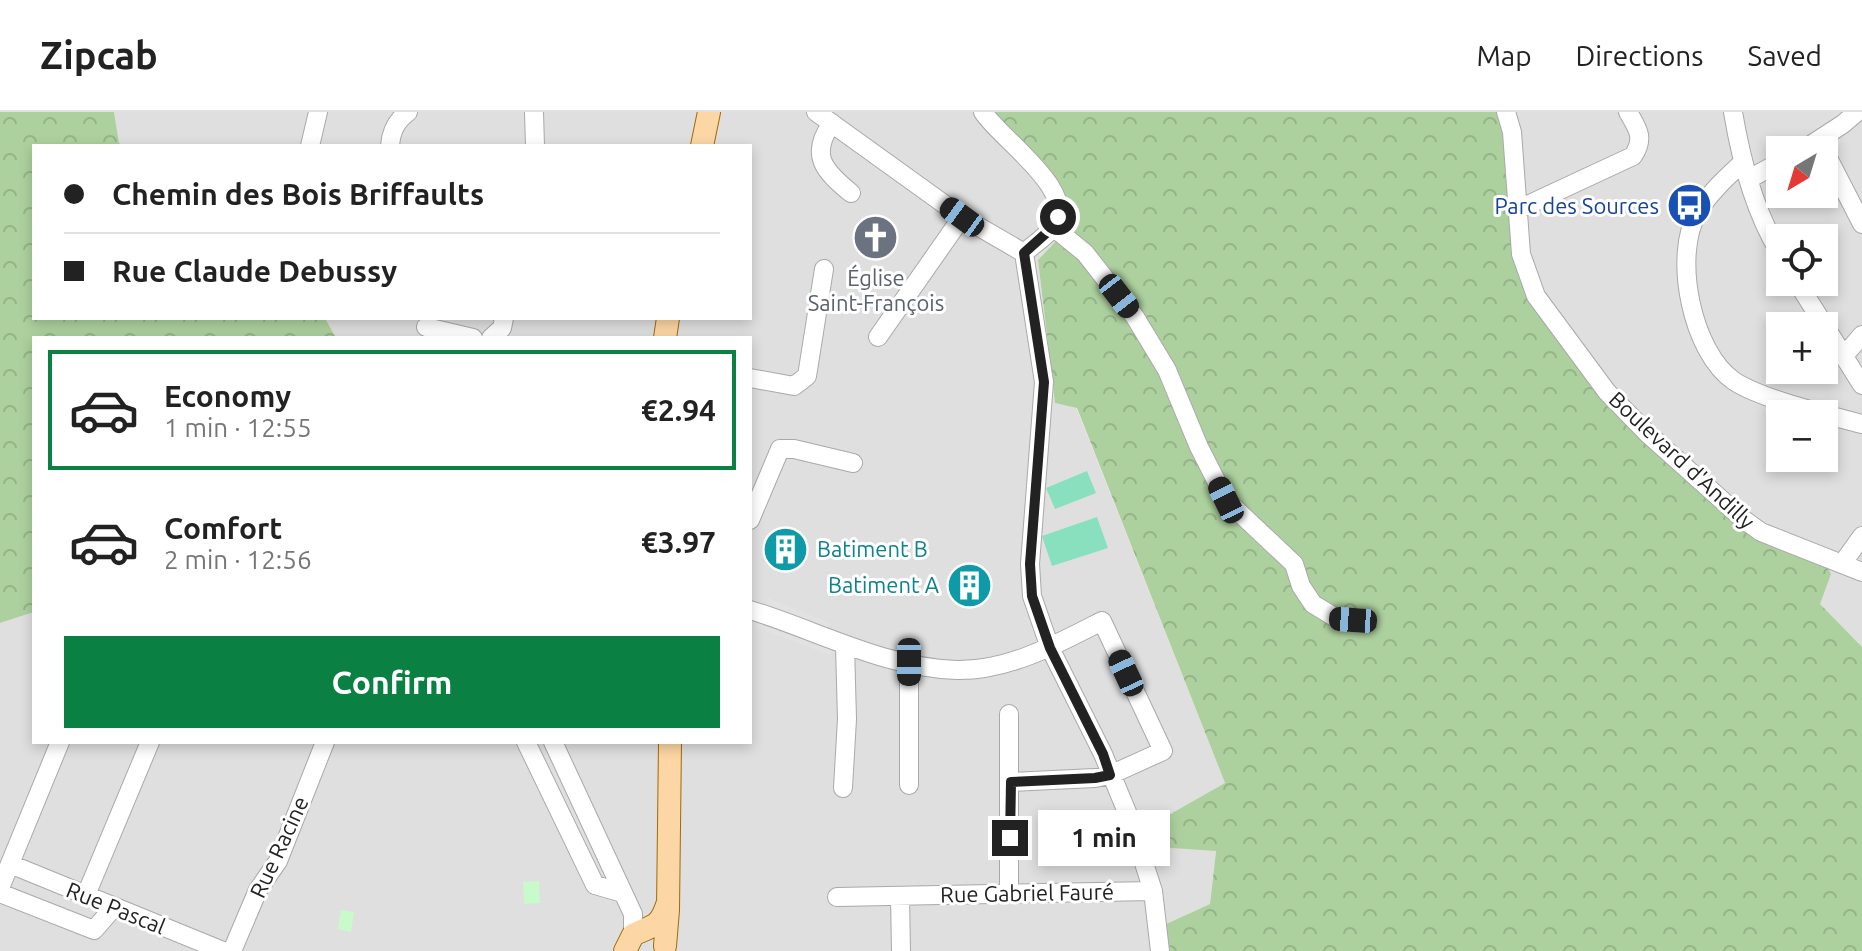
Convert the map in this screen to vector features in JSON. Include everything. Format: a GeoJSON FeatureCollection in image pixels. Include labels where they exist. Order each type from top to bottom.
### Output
{"type":"FeatureCollection","features":[{"type":"Feature","properties":{"kind":"main road"},"geometry":{"type":"LineString","coordinates":[[702,144],[709,112]]}},
{"type":"Feature","properties":{"kind":"main road"},"geometry":{"type":"LineString","coordinates":[[666,949],[670,744]]}},
{"type":"Feature","properties":{"kind":"main road"},"geometry":{"type":"LineString","coordinates":[[637,934],[658,922],[667,904]]}},
{"type":"Feature","properties":{"kind":"main road"},"geometry":{"type":"LineString","coordinates":[[637,934],[658,936],[666,949]]}},
{"type":"Feature","properties":{"kind":"street"},"geometry":{"type":"LineString","coordinates":[[310,144],[318,112]]}},
{"type":"Feature","properties":{"kind":"street"},"geometry":{"type":"LineString","coordinates":[[390,144],[398,119],[408,112]]}},
{"type":"Feature","properties":{"kind":"street"},"geometry":{"type":"LineString","coordinates":[[534,112],[535,144]]}},
{"type":"Feature","properties":{"kind":"street"},"geometry":{"type":"LineString","coordinates":[[816,112],[962,217],[1024,253]]}},
{"type":"Feature","properties":{"kind":"street"},"geometry":{"type":"LineString","coordinates":[[983,112],[1055,190],[1058,217],[1053,227],[1024,253]]}},
{"type":"Feature","properties":{"kind":"street","name":"Boulevard d'Andilly"},"geometry":{"type":"LineString","coordinates":[[1506,112],[1512,132],[1521,254],[1536,296],[1607,392],[1647,433],[1761,532],[1862,572]]}},
{"type":"Feature","properties":{"kind":"street"},"geometry":{"type":"LineString","coordinates":[[1517,210],[1633,156],[1641,136],[1628,112]]}},
{"type":"Feature","properties":{"kind":"street"},"geometry":{"type":"LineString","coordinates":[[1733,112],[1746,170],[1766,225]]}},
{"type":"Feature","properties":{"kind":"street"},"geometry":{"type":"LineString","coordinates":[[1830,136],[1857,112]]}},
{"type":"Feature","properties":{"kind":"street"},"geometry":{"type":"LineString","coordinates":[[832,123],[822,138],[819,151],[833,179],[851,193]]}},
{"type":"Feature","properties":{"kind":"street"},"geometry":{"type":"LineString","coordinates":[[1766,165],[1746,170],[1697,213],[1686,245],[1697,331],[1715,364],[1745,388],[1862,424]]}},
{"type":"Feature","properties":{"kind":"street"},"geometry":{"type":"LineString","coordinates":[[1838,183],[1862,224]]}},
{"type":"Feature","properties":{"kind":"street"},"geometry":{"type":"LineString","coordinates":[[878,337],[962,217]]}},
{"type":"Feature","properties":{"kind":"street"},"geometry":{"type":"LineString","coordinates":[[1053,227],[1085,253],[1135,317],[1167,370],[1199,447],[1226,500],[1294,564],[1301,586],[1313,604],[1336,618],[1353,620]]}},
{"type":"Feature","properties":{"kind":"street"},"geometry":{"type":"LineString","coordinates":[[1024,253],[1044,382],[1030,564],[1032,596],[1050,648],[1103,754],[1129,817],[1153,891],[1160,951]]}},
{"type":"Feature","properties":{"kind":"street"},"geometry":{"type":"LineString","coordinates":[[752,378],[794,386],[807,376],[824,269]]}},
{"type":"Feature","properties":{"kind":"street"},"geometry":{"type":"LineString","coordinates":[[1806,296],[1862,385]]}},
{"type":"Feature","properties":{"kind":"street"},"geometry":{"type":"LineString","coordinates":[[493,336],[502,328],[504,320]]}},
{"type":"Feature","properties":{"kind":"street"},"geometry":{"type":"LineString","coordinates":[[426,327],[464,336]]}},
{"type":"Feature","properties":{"kind":"street"},"geometry":{"type":"LineString","coordinates":[[1843,357],[1862,335]]}},
{"type":"Feature","properties":{"kind":"street"},"geometry":{"type":"LineString","coordinates":[[752,515],[780,449],[790,448],[853,463]]}},
{"type":"Feature","properties":{"kind":"street"},"geometry":{"type":"LineString","coordinates":[[1842,564],[1862,536]]}},
{"type":"Feature","properties":{"kind":"street"},"geometry":{"type":"LineString","coordinates":[[752,611],[845,646],[957,670],[1002,664],[1050,648],[1102,621],[1163,751],[1110,775],[1011,782]]}},
{"type":"Feature","properties":{"kind":"street"},"geometry":{"type":"LineString","coordinates":[[843,788],[847,719],[845,646]]}},
{"type":"Feature","properties":{"kind":"street"},"geometry":{"type":"LineString","coordinates":[[909,662],[909,785]]}},
{"type":"Feature","properties":{"kind":"street"},"geometry":{"type":"LineString","coordinates":[[1009,714],[1009,894]]}},
{"type":"Feature","properties":{"kind":"street"},"geometry":{"type":"LineString","coordinates":[[59,744],[0,890],[94,930],[114,907]]}},
{"type":"Feature","properties":{"kind":"street"},"geometry":{"type":"LineString","coordinates":[[86,895],[149,744]]}},
{"type":"Feature","properties":{"kind":"street","name":"Rue Racine"},"geometry":{"type":"LineString","coordinates":[[232,951],[258,890],[278,861],[324,744]]}},
{"type":"Feature","properties":{"kind":"street"},"geometry":{"type":"LineString","coordinates":[[527,744],[595,885],[623,893]]}},
{"type":"Feature","properties":{"kind":"street"},"geometry":{"type":"LineString","coordinates":[[554,744],[623,893],[637,934]]}},
{"type":"Feature","properties":{"kind":"street","name":"Rue Pascal"},"geometry":{"type":"LineString","coordinates":[[10,864],[223,951]]}},
{"type":"Feature","properties":{"kind":"street","name":"Rue Gabriel Fauré"},"geometry":{"type":"LineString","coordinates":[[837,897],[1153,891]]}},
{"type":"Feature","properties":{"kind":"street"},"geometry":{"type":"LineString","coordinates":[[900,896],[901,951]]}},
{"type":"Feature","properties":{"kind":"shaded area"},"geometry":{"type":"Polygon","coordinates":[[[114,112],[992,112],[1063,196],[1071,225],[1038,260],[1055,403],[1076,407],[1225,783],[1157,847],[1216,850],[1210,904],[1166,924],[1170,951],[0,951],[0,623],[32,613],[32,744],[752,744],[752,336],[335,336],[326,320],[752,320],[752,144],[119,144],[114,112]]]}},
{"type":"Feature","properties":{"kind":"shaded area"},"geometry":{"type":"Polygon","coordinates":[[[1506,112],[1862,112],[1862,647],[1801,587],[1761,532],[1647,433],[1538,299],[1521,254],[1506,112]]]}},
{"type":"Feature","properties":{"kind":"shaded area"},"geometry":{"type":"Polygon","coordinates":[[[768,598],[830,623],[825,642],[833,646],[830,655],[755,627],[768,598]]]}},
{"type":"Feature","properties":{"kind":"green space"},"geometry":{"type":"Polygon","coordinates":[[[0,112],[114,112],[121,144],[32,144],[32,320],[326,320],[335,336],[32,336],[32,613],[0,623],[0,112]]]}},
{"type":"Feature","properties":{"kind":"green space"},"geometry":{"type":"Polygon","coordinates":[[[992,112],[1499,112],[1505,134],[1512,251],[1650,443],[1755,539],[1827,566],[1831,574],[1820,604],[1862,647],[1862,951],[1170,951],[1166,924],[1210,904],[1216,851],[1157,847],[1153,824],[1225,783],[1077,408],[1055,403],[1038,260],[1071,225],[1063,196],[992,112]]]}},
{"type":"Feature","properties":{"kind":"green space"},"geometry":{"type":"Polygon","coordinates":[[[1087,471],[1096,493],[1055,509],[1046,488],[1087,471]]]}},
{"type":"Feature","properties":{"kind":"green space"},"geometry":{"type":"Polygon","coordinates":[[[1097,517],[1108,548],[1052,566],[1042,536],[1097,517]]]}},
{"type":"Feature","properties":{"kind":"green space"},"geometry":{"type":"Polygon","coordinates":[[[539,881],[540,903],[524,904],[523,882],[539,881]]]}},
{"type":"Feature","properties":{"kind":"green space"},"geometry":{"type":"Polygon","coordinates":[[[341,910],[354,912],[351,932],[338,929],[341,910]]]}},
{"type":"Feature","properties":{"kind":"place","name":"Parc des Sources"},"geometry":{"type":"Point","coordinates":[1690,206]}},
{"type":"Feature","properties":{"kind":"place","name":"Église Saint-François"},"geometry":{"type":"Point","coordinates":[876,237]}},
{"type":"Feature","properties":{"kind":"place","name":"Batiment B"},"geometry":{"type":"Point","coordinates":[786,549]}},
{"type":"Feature","properties":{"kind":"place","name":"Batiment A"},"geometry":{"type":"Point","coordinates":[970,585]}},
{"type":"Feature","properties":{"kind":"route"},"geometry":{"type":"LineString","coordinates":[[1010,838],[1011,782],[1110,775],[1103,754],[1050,648],[1032,596],[1030,564],[1044,382],[1024,253],[1053,227],[1058,217]]}}]}
